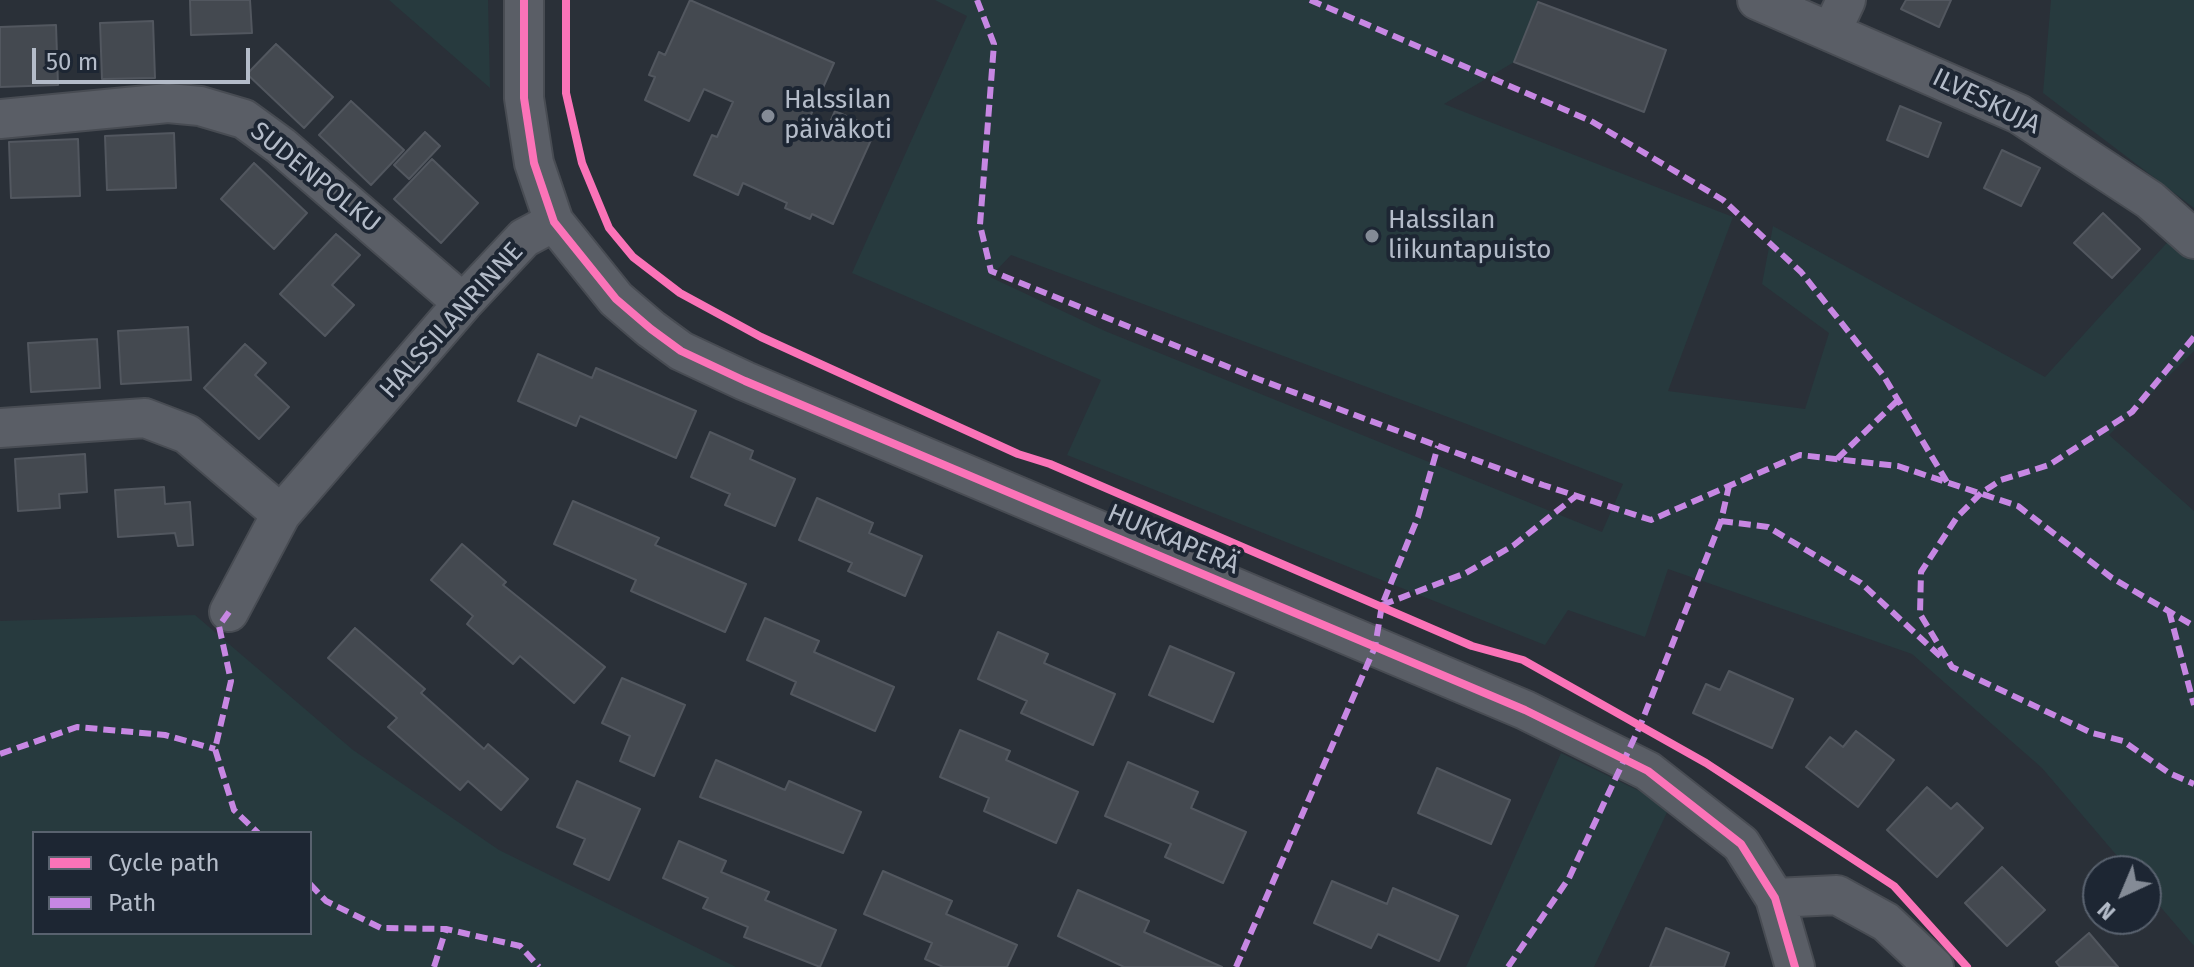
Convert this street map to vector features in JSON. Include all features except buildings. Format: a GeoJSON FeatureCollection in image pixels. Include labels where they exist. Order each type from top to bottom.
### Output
{"type":"FeatureCollection","features":[{"type":"Feature","properties":{"kind":"street"},"geometry":{"type":"LineString","coordinates":[[524,0],[524,98],[534,163],[554,222]]}},
{"type":"Feature","properties":{"kind":"street","name":"ILVESKUJA"},"geometry":{"type":"LineString","coordinates":[[1757,0],[1839,15],[2019,114],[2150,200],[2194,239]]}},
{"type":"Feature","properties":{"kind":"street","name":"SUDENPOLKU"},"geometry":{"type":"LineString","coordinates":[[0,119],[168,103],[200,106],[244,119],[281,146],[463,303]]}},
{"type":"Feature","properties":{"kind":"street","name":"HALSSILANRINNE"},"geometry":{"type":"LineString","coordinates":[[229,612],[281,514],[463,303],[524,238],[554,222]]}},
{"type":"Feature","properties":{"kind":"street","name":"HUKKAPERÄ"},"geometry":{"type":"LineString","coordinates":[[554,222],[616,299],[681,351],[745,381],[1525,710],[1648,771],[1741,844],[1775,898],[1795,967]]}},
{"type":"Feature","properties":{"kind":"street"},"geometry":{"type":"LineString","coordinates":[[0,428],[145,418],[187,434],[281,514]]}},
{"type":"Feature","properties":{"kind":"street"},"geometry":{"type":"LineString","coordinates":[[1775,898],[1837,895],[1886,922],[1934,967]]}},
{"type":"Feature","properties":{"kind":"green space"},"geometry":{"type":"Polygon","coordinates":[[[389,0],[488,0],[490,88],[389,0]]]}},
{"type":"Feature","properties":{"kind":"green space"},"geometry":{"type":"Polygon","coordinates":[[[935,0],[1538,0],[1514,62],[1444,104],[1733,217],[1668,391],[1805,409],[1829,333],[1762,284],[1773,226],[2045,377],[2194,213],[2194,351],[2109,435],[2194,511],[2194,946],[2162,909],[2162,855],[2116,855],[2042,768],[1912,654],[1668,569],[1645,637],[1568,610],[1545,645],[1067,455],[1101,380],[852,273],[967,16],[935,0]],[[1011,255],[990,277],[1105,331],[1602,532],[1623,484],[1011,255]]]}},
{"type":"Feature","properties":{"kind":"green space"},"geometry":{"type":"Polygon","coordinates":[[[2051,0],[2194,0],[2194,208],[2043,93],[2051,0]]]}},
{"type":"Feature","properties":{"kind":"green space"},"geometry":{"type":"Polygon","coordinates":[[[195,615],[353,750],[499,850],[736,967],[0,967],[0,621],[195,615]]]}},
{"type":"Feature","properties":{"kind":"green space"},"geometry":{"type":"Polygon","coordinates":[[[1561,753],[1670,806],[1594,967],[1466,967],[1561,753]]]}},
{"type":"Feature","properties":{"kind":"marked path"},"geometry":{"type":"LineString","coordinates":[[977,0],[994,44],[980,225],[991,271],[1258,379],[1543,485],[1651,520],[1800,455],[1898,466],[2018,506],[2112,578],[2194,626]]}},
{"type":"Feature","properties":{"kind":"marked path"},"geometry":{"type":"LineString","coordinates":[[1310,0],[1591,121],[1723,200],[1801,272],[1883,375],[1947,482]]}},
{"type":"Feature","properties":{"kind":"marked path"},"geometry":{"type":"LineString","coordinates":[[2194,337],[2132,412],[2049,465],[2001,480],[1981,493],[1957,517],[1921,572],[1920,614],[1952,667],[2092,733],[2123,741],[2169,773],[2194,784]]}},
{"type":"Feature","properties":{"kind":"marked path"},"geometry":{"type":"LineString","coordinates":[[1837,459],[1898,400]]}},
{"type":"Feature","properties":{"kind":"marked path"},"geometry":{"type":"LineString","coordinates":[[1236,967],[1375,647],[1382,605],[1418,517],[1438,446]]}},
{"type":"Feature","properties":{"kind":"marked path"},"geometry":{"type":"LineString","coordinates":[[1508,967],[1569,878],[1640,726],[1721,521],[1729,486]]}},
{"type":"Feature","properties":{"kind":"marked path"},"geometry":{"type":"LineString","coordinates":[[1382,605],[1466,573],[1514,545],[1576,496]]}},
{"type":"Feature","properties":{"kind":"marked path"},"geometry":{"type":"LineString","coordinates":[[1721,521],[1768,527],[1861,583],[1941,657]]}},
{"type":"Feature","properties":{"kind":"marked path"},"geometry":{"type":"LineString","coordinates":[[2169,611],[2194,705]]}},
{"type":"Feature","properties":{"kind":"marked path"},"geometry":{"type":"LineString","coordinates":[[229,612],[219,626],[231,681],[215,749],[234,810],[256,831]]}},
{"type":"Feature","properties":{"kind":"marked path"},"geometry":{"type":"LineString","coordinates":[[0,754],[77,727],[165,735],[215,749]]}},
{"type":"Feature","properties":{"kind":"marked path"},"geometry":{"type":"LineString","coordinates":[[312,886],[326,901],[381,928],[446,929],[520,946],[539,967]]}},
{"type":"Feature","properties":{"kind":"marked path"},"geometry":{"type":"LineString","coordinates":[[434,967],[446,929]]}},
{"type":"Feature","properties":{"kind":"cycle path"},"geometry":{"type":"LineString","coordinates":[[524,0],[524,98],[534,163],[554,222],[616,299],[651,329],[681,351],[745,381],[1525,710],[1648,771],[1741,844],[1775,898],[1795,967]]}},
{"type":"Feature","properties":{"kind":"cycle path"},"geometry":{"type":"LineString","coordinates":[[566,0],[566,93],[582,163],[609,228],[633,257],[680,293],[761,337],[1018,454],[1050,464],[1472,646],[1523,660],[1706,763],[1894,886],[1967,967]]}},
{"type":"Feature","properties":{"kind":"place","name":"Halssilan päiväkoti"},"geometry":{"type":"Point","coordinates":[768,116]}},
{"type":"Feature","properties":{"kind":"place","name":"Halssilan liikuntapuisto"},"geometry":{"type":"Point","coordinates":[1372,236]}}]}
